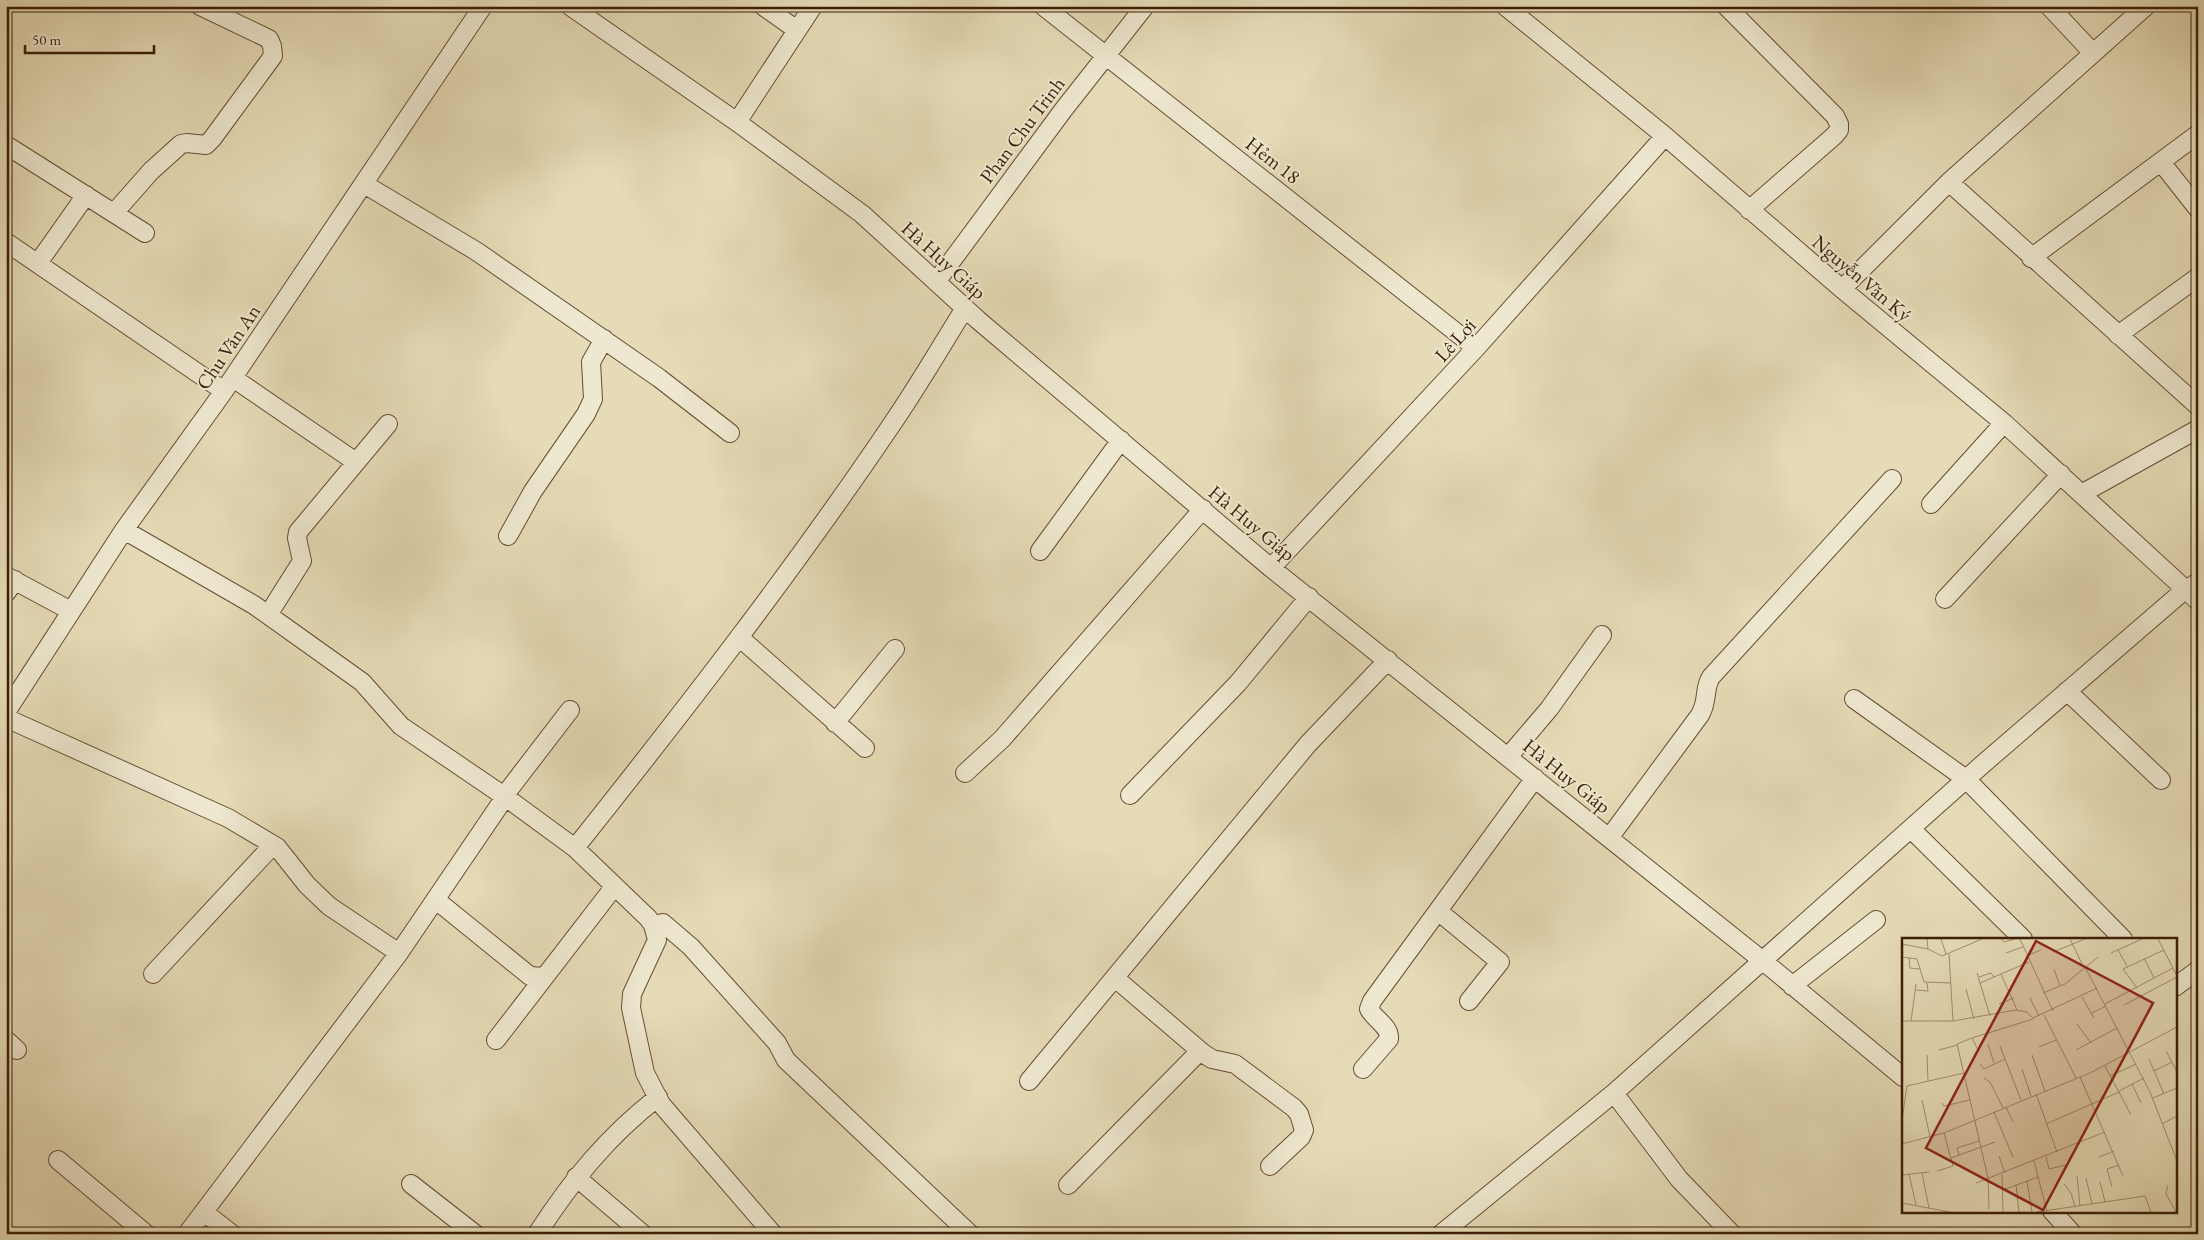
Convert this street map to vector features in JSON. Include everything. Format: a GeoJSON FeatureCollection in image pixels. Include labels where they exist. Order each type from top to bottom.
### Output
{"type":"FeatureCollection","features":[{"type":"Feature","properties":{"kind":"street"},"geometry":{"type":"LineString","coordinates":[[114,213],[151,171],[181,144],[206,145],[212,140],[273,56],[269,40],[200,6]]}},
{"type":"Feature","properties":{"kind":"street","name":"Chu Văn An"},"geometry":{"type":"LineString","coordinates":[[8,720],[71,611],[124,530],[229,384],[483,6]]}},
{"type":"Feature","properties":{"kind":"street","name":"Hà Huy Giáp"},"geometry":{"type":"LineString","coordinates":[[570,6],[737,122],[862,214],[965,308],[1271,568],[1763,961],[1902,1076]]}},
{"type":"Feature","properties":{"kind":"street"},"geometry":{"type":"LineString","coordinates":[[763,6],[797,30]]}},
{"type":"Feature","properties":{"kind":"street"},"geometry":{"type":"LineString","coordinates":[[737,122],[813,6]]}},
{"type":"Feature","properties":{"kind":"street","name":"Hẻm 18"},"geometry":{"type":"LineString","coordinates":[[1043,6],[1476,348]]}},
{"type":"Feature","properties":{"kind":"street","name":"Phan Chu Trinh"},"geometry":{"type":"LineString","coordinates":[[936,282],[1145,6]]}},
{"type":"Feature","properties":{"kind":"street","name":"Nguyễn Văn Ký"},"geometry":{"type":"LineString","coordinates":[[1505,6],[1665,136],[1842,290],[2004,423],[2194,591]]}},
{"type":"Feature","properties":{"kind":"street"},"geometry":{"type":"LineString","coordinates":[[1726,6],[1835,116],[1839,124],[1839,130],[1834,136],[1749,210]]}},
{"type":"Feature","properties":{"kind":"street"},"geometry":{"type":"LineString","coordinates":[[2049,6],[2093,53]]}},
{"type":"Feature","properties":{"kind":"street"},"geometry":{"type":"LineString","coordinates":[[1842,290],[1949,182],[2146,6]]}},
{"type":"Feature","properties":{"kind":"street"},"geometry":{"type":"LineString","coordinates":[[2031,258],[2198,134]]}},
{"type":"Feature","properties":{"kind":"street","name":"Lê Lợi"},"geometry":{"type":"LineString","coordinates":[[1271,568],[1476,348],[1665,136]]}},
{"type":"Feature","properties":{"kind":"street"},"geometry":{"type":"LineString","coordinates":[[6,145],[145,233]]}},
{"type":"Feature","properties":{"kind":"street"},"geometry":{"type":"LineString","coordinates":[[2161,162],[2198,209]]}},
{"type":"Feature","properties":{"kind":"street"},"geometry":{"type":"LineString","coordinates":[[1949,182],[2031,258],[2198,406]]}},
{"type":"Feature","properties":{"kind":"street"},"geometry":{"type":"LineString","coordinates":[[364,184],[476,251],[659,378],[730,433]]}},
{"type":"Feature","properties":{"kind":"street"},"geometry":{"type":"LineString","coordinates":[[38,263],[86,195]]}},
{"type":"Feature","properties":{"kind":"street"},"geometry":{"type":"LineString","coordinates":[[6,242],[229,384],[356,462]]}},
{"type":"Feature","properties":{"kind":"street"},"geometry":{"type":"LineString","coordinates":[[2118,334],[2198,278]]}},
{"type":"Feature","properties":{"kind":"street"},"geometry":{"type":"LineString","coordinates":[[575,848],[676,722],[739,637],[890,427],[965,308]]}},
{"type":"Feature","properties":{"kind":"street"},"geometry":{"type":"LineString","coordinates":[[508,536],[533,491],[586,414],[593,399],[591,362],[604,339]]}},
{"type":"Feature","properties":{"kind":"street"},"geometry":{"type":"LineString","coordinates":[[1931,504],[2004,423]]}},
{"type":"Feature","properties":{"kind":"street"},"geometry":{"type":"LineString","coordinates":[[268,615],[302,561],[297,538],[298,532],[388,424]]}},
{"type":"Feature","properties":{"kind":"street"},"geometry":{"type":"LineString","coordinates":[[2083,494],[2198,429]]}},
{"type":"Feature","properties":{"kind":"street"},"geometry":{"type":"LineString","coordinates":[[1040,551],[1121,440]]}},
{"type":"Feature","properties":{"kind":"street"},"geometry":{"type":"LineString","coordinates":[[1945,599],[2061,474]]}},
{"type":"Feature","properties":{"kind":"street"},"geometry":{"type":"LineString","coordinates":[[1609,838],[1700,715],[1707,703],[1706,685],[1711,676],[1892,479]]}},
{"type":"Feature","properties":{"kind":"street"},"geometry":{"type":"LineString","coordinates":[[965,773],[1002,739],[1203,509]]}},
{"type":"Feature","properties":{"kind":"street"},"geometry":{"type":"LineString","coordinates":[[124,530],[268,615],[362,682],[400,726],[505,796],[575,848],[653,925],[657,940],[632,994],[631,1008],[645,1073],[658,1097],[772,1234]]}},
{"type":"Feature","properties":{"kind":"street"},"geometry":{"type":"LineString","coordinates":[[9,583],[71,611]]}},
{"type":"Feature","properties":{"kind":"street"},"geometry":{"type":"LineString","coordinates":[[1441,1234],[1614,1093],[2067,691],[2194,591]]}},
{"type":"Feature","properties":{"kind":"street"},"geometry":{"type":"LineString","coordinates":[[1130,794],[1238,683],[1309,597]]}},
{"type":"Feature","properties":{"kind":"street"},"geometry":{"type":"LineString","coordinates":[[1508,757],[1549,709],[1602,635]]}},
{"type":"Feature","properties":{"kind":"street"},"geometry":{"type":"LineString","coordinates":[[739,637],[865,748]]}},
{"type":"Feature","properties":{"kind":"street"},"geometry":{"type":"LineString","coordinates":[[835,723],[896,649]]}},
{"type":"Feature","properties":{"kind":"street"},"geometry":{"type":"LineString","coordinates":[[1029,1081],[1308,744],[1388,660]]}},
{"type":"Feature","properties":{"kind":"street"},"geometry":{"type":"LineString","coordinates":[[2067,691],[2161,780]]}},
{"type":"Feature","properties":{"kind":"street"},"geometry":{"type":"LineString","coordinates":[[1854,700],[1966,779],[2119,937]]}},
{"type":"Feature","properties":{"kind":"street"},"geometry":{"type":"LineString","coordinates":[[187,1234],[399,953],[505,796],[570,710]]}},
{"type":"Feature","properties":{"kind":"street"},"geometry":{"type":"LineString","coordinates":[[8,720],[228,818],[273,845],[329,906],[399,953]]}},
{"type":"Feature","properties":{"kind":"street"},"geometry":{"type":"LineString","coordinates":[[1363,1069],[1388,1039],[1387,1029],[1373,1016],[1369,1009],[1372,1001],[1535,778]]}},
{"type":"Feature","properties":{"kind":"street"},"geometry":{"type":"LineString","coordinates":[[1911,829],[2022,938]]}},
{"type":"Feature","properties":{"kind":"street"},"geometry":{"type":"LineString","coordinates":[[154,974],[273,845]]}},
{"type":"Feature","properties":{"kind":"street"},"geometry":{"type":"LineString","coordinates":[[496,1040],[537,977],[614,887]]}},
{"type":"Feature","properties":{"kind":"street"},"geometry":{"type":"LineString","coordinates":[[436,900],[537,977]]}},
{"type":"Feature","properties":{"kind":"street"},"geometry":{"type":"LineString","coordinates":[[1438,911],[1500,962],[1469,1001]]}},
{"type":"Feature","properties":{"kind":"street"},"geometry":{"type":"LineString","coordinates":[[1792,986],[1876,920]]}},
{"type":"Feature","properties":{"kind":"street"},"geometry":{"type":"LineString","coordinates":[[653,925],[663,923],[691,947],[777,1043],[786,1060],[970,1234]]}},
{"type":"Feature","properties":{"kind":"street"},"geometry":{"type":"LineString","coordinates":[[2176,986],[2198,970]]}},
{"type":"Feature","properties":{"kind":"street"},"geometry":{"type":"LineString","coordinates":[[1115,978],[1200,1051],[1212,1059],[1230,1062],[1246,1071],[1299,1114],[1304,1130],[1301,1137],[1270,1166]]}},
{"type":"Feature","properties":{"kind":"street"},"geometry":{"type":"LineString","coordinates":[[1068,1185],[1200,1051]]}},
{"type":"Feature","properties":{"kind":"street"},"geometry":{"type":"LineString","coordinates":[[1614,1093],[1679,1179],[1732,1234]]}},
{"type":"Feature","properties":{"kind":"street"},"geometry":{"type":"LineString","coordinates":[[538,1234],[576,1177],[594,1154],[633,1116],[658,1097]]}},
{"type":"Feature","properties":{"kind":"street"},"geometry":{"type":"LineString","coordinates":[[58,1160],[146,1234]]}},
{"type":"Feature","properties":{"kind":"street"},"geometry":{"type":"LineString","coordinates":[[576,1177],[643,1234]]}},
{"type":"Feature","properties":{"kind":"street"},"geometry":{"type":"LineString","coordinates":[[411,1184],[475,1234]]}},
{"type":"Feature","properties":{"kind":"street"},"geometry":{"type":"LineString","coordinates":[[204,1212],[232,1234]]}},
{"type":"Feature","properties":{"kind":"street"},"geometry":{"type":"LineString","coordinates":[[2053,1212],[2073,1234]]}}]}
